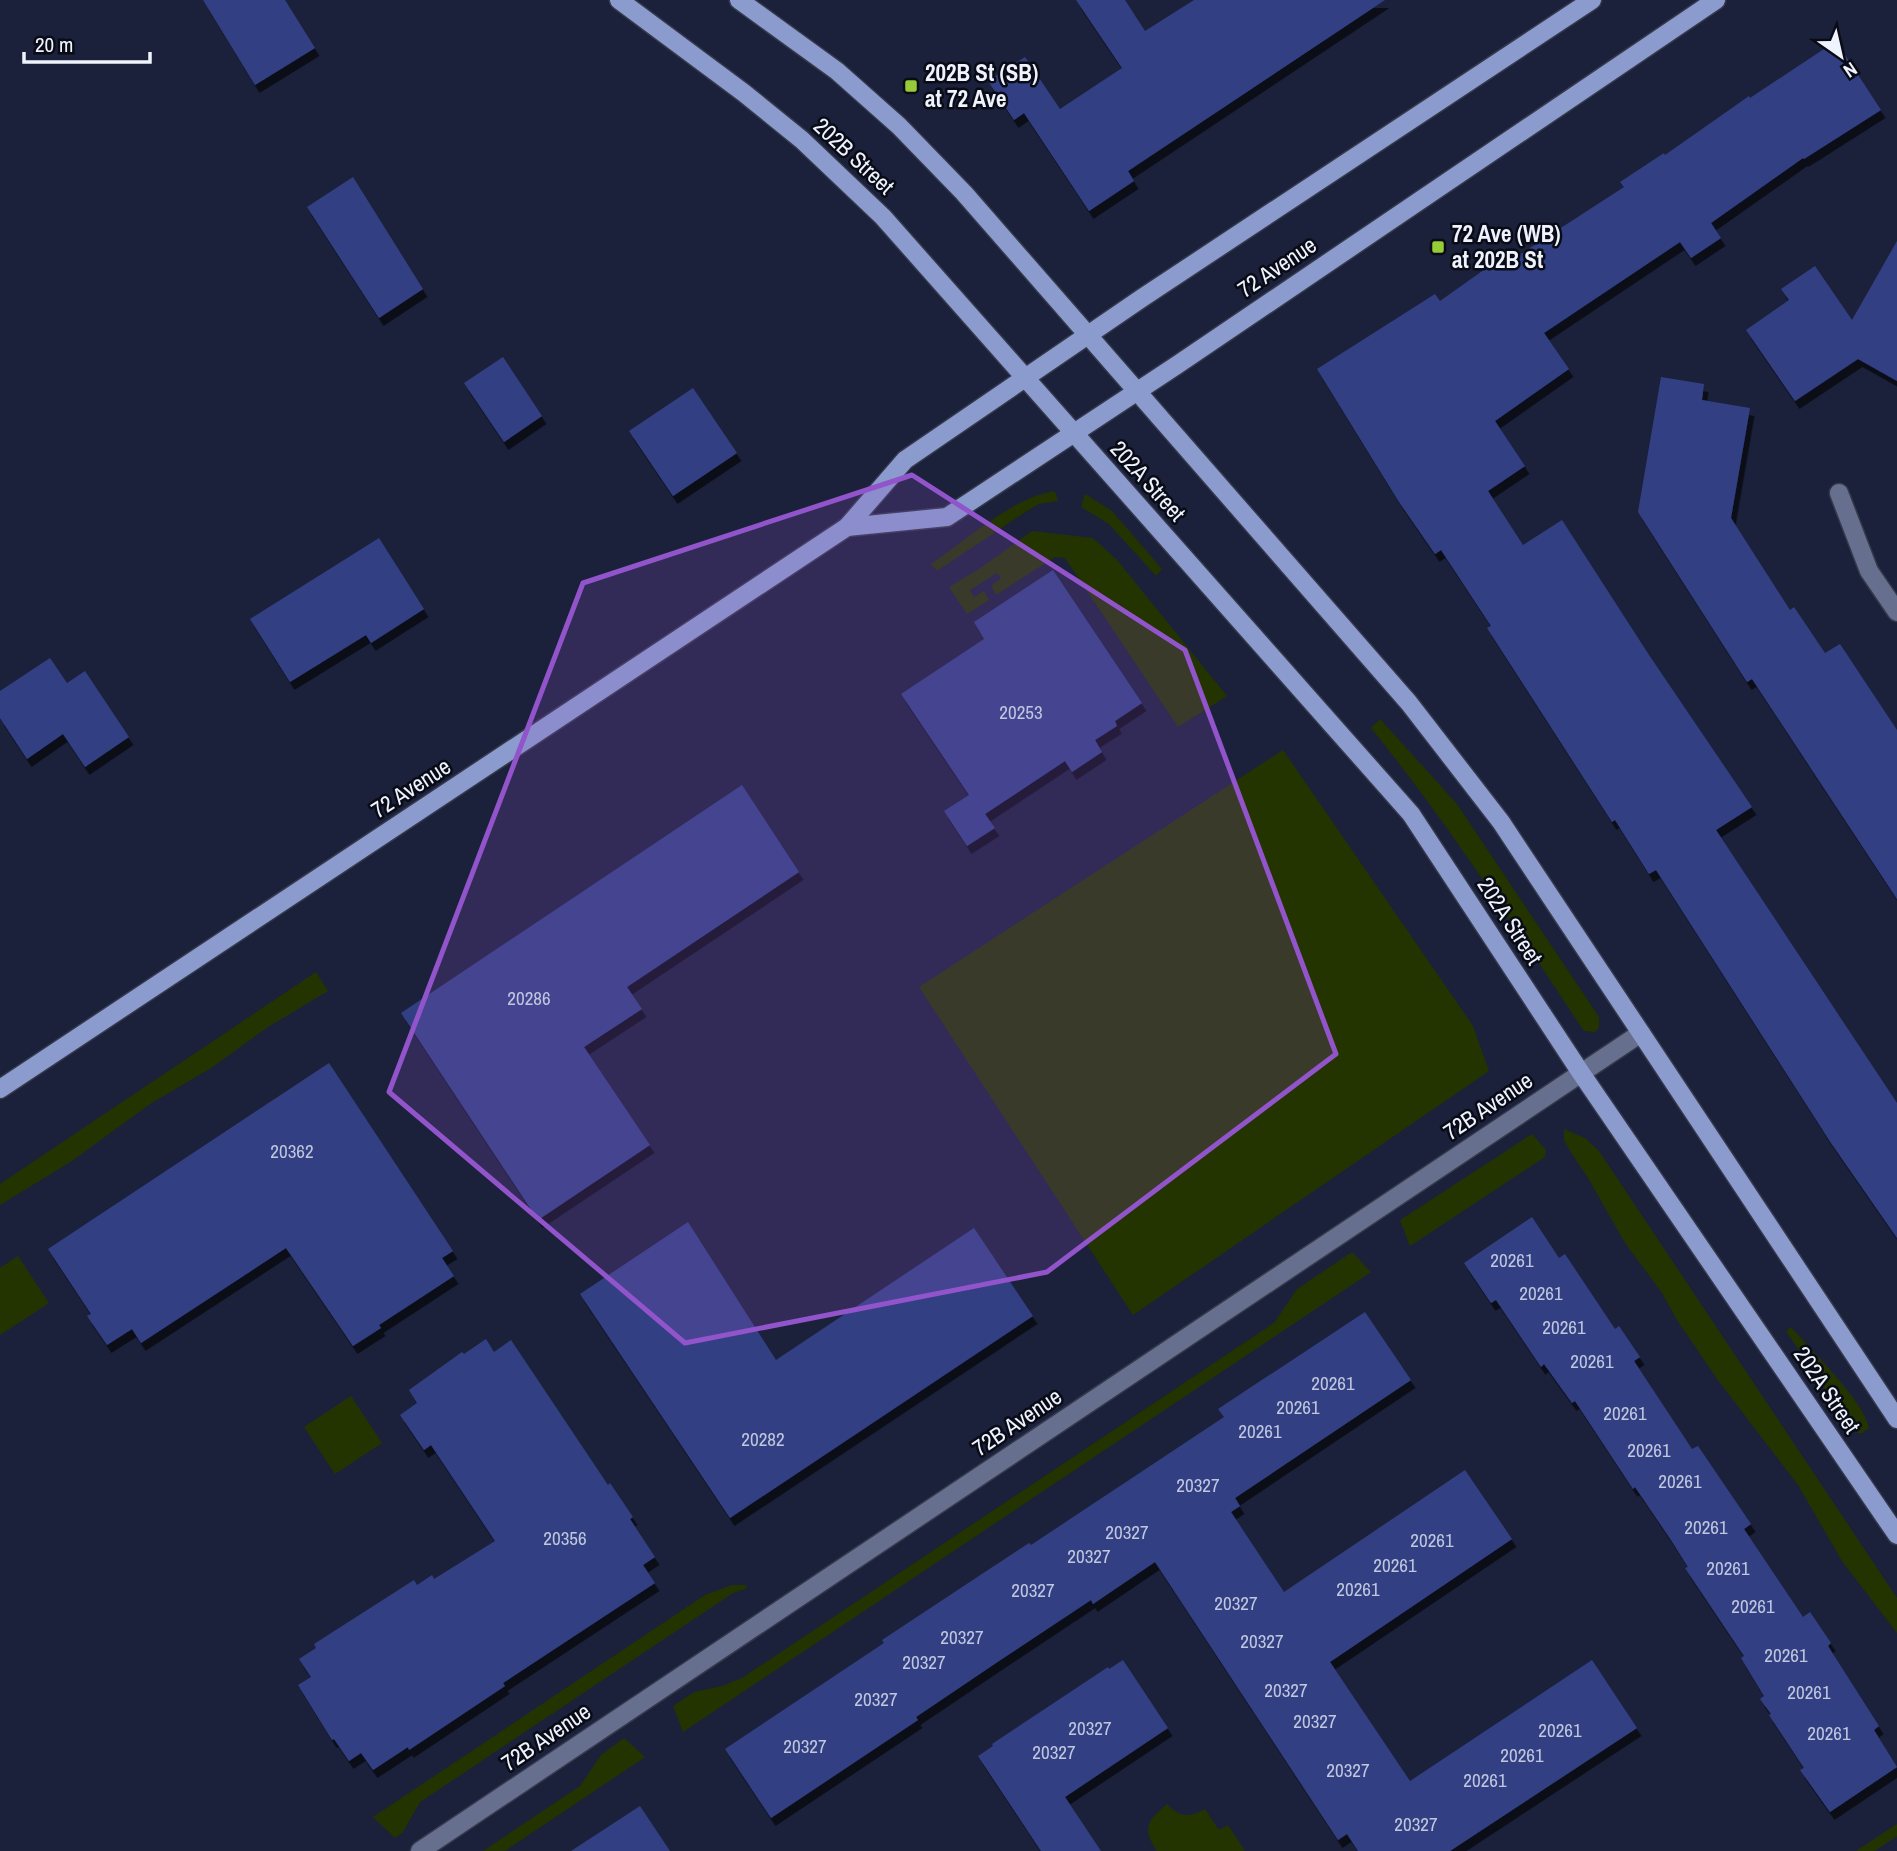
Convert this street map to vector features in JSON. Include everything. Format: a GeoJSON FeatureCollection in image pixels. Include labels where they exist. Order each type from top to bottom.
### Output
{"type":"FeatureCollection","features":[{"type":"Feature","properties":{"kind":"main road","name":"202B Street"},"geometry":{"type":"LineString","coordinates":[[620,0],[802,140],[883,217],[1025,378]]}},
{"type":"Feature","properties":{"kind":"main road"},"geometry":{"type":"LineString","coordinates":[[739,0],[837,71],[899,126],[964,193],[1087,335]]}},
{"type":"Feature","properties":{"kind":"main road","name":"72 Avenue"},"geometry":{"type":"LineString","coordinates":[[0,1089],[847,527],[905,460],[1087,335],[1592,0]]}},
{"type":"Feature","properties":{"kind":"main road","name":"72 Avenue"},"geometry":{"type":"LineString","coordinates":[[847,527],[947,517],[1716,0]]}},
{"type":"Feature","properties":{"kind":"main road","name":"202A Street"},"geometry":{"type":"LineString","coordinates":[[1087,335],[1409,703],[1501,822],[1897,1419]]}},
{"type":"Feature","properties":{"kind":"main road","name":"202A Street"},"geometry":{"type":"LineString","coordinates":[[1025,378],[1411,814],[1581,1073],[1897,1535]]}},
{"type":"Feature","properties":{"kind":"street"},"geometry":{"type":"LineString","coordinates":[[1839,493],[1869,572],[1897,612]]}},
{"type":"Feature","properties":{"kind":"street","name":"72B Avenue"},"geometry":{"type":"LineString","coordinates":[[420,1851],[1642,1033]]}},
{"type":"Feature","properties":{"kind":"highlighted area"},"geometry":{"type":"Polygon","coordinates":[[[912,475],[1185,650],[1336,1054],[1047,1272],[685,1343],[389,1092],[583,583],[912,475]]]}},
{"type":"Feature","properties":{"kind":"green space"},"geometry":{"type":"Polygon","coordinates":[[[1055,491],[1058,501],[1039,504],[937,571],[931,564],[1007,510],[1039,495],[1055,491]]]}},
{"type":"Feature","properties":{"kind":"green space"},"geometry":{"type":"Polygon","coordinates":[[[1085,494],[1112,511],[1162,569],[1156,576],[1109,524],[1081,507],[1085,494]]]}},
{"type":"Feature","properties":{"kind":"green space"},"geometry":{"type":"Polygon","coordinates":[[[1032,531],[1093,538],[1117,560],[1227,696],[1178,727],[1065,558],[1055,557],[996,595],[991,586],[1001,578],[997,573],[970,590],[974,597],[984,591],[989,600],[967,614],[949,587],[1032,531]]]}},
{"type":"Feature","properties":{"kind":"green space"},"geometry":{"type":"Polygon","coordinates":[[[1380,719],[1457,804],[1599,1017],[1599,1028],[1595,1032],[1584,1031],[1454,839],[1371,728],[1380,719]]]}},
{"type":"Feature","properties":{"kind":"green space"},"geometry":{"type":"Polygon","coordinates":[[[1283,750],[1473,1026],[1489,1071],[1133,1315],[919,987],[1283,750]]]}},
{"type":"Feature","properties":{"kind":"green space"},"geometry":{"type":"Polygon","coordinates":[[[316,972],[328,991],[268,1027],[211,1068],[150,1104],[72,1161],[0,1205],[0,1184],[316,972]]]}},
{"type":"Feature","properties":{"kind":"green space"},"geometry":{"type":"Polygon","coordinates":[[[1564,1129],[1585,1138],[1599,1151],[1897,1598],[1897,1633],[1842,1561],[1798,1485],[1717,1379],[1662,1293],[1625,1243],[1564,1140],[1564,1129]]]}},
{"type":"Feature","properties":{"kind":"green space"},"geometry":{"type":"Polygon","coordinates":[[[1532,1134],[1546,1150],[1545,1157],[1410,1246],[1400,1220],[1532,1134]]]}},
{"type":"Feature","properties":{"kind":"green space"},"geometry":{"type":"Polygon","coordinates":[[[1352,1252],[1371,1272],[683,1732],[673,1706],[694,1692],[742,1678],[1274,1323],[1297,1289],[1352,1252]]]}},
{"type":"Feature","properties":{"kind":"green space"},"geometry":{"type":"Polygon","coordinates":[[[18,1256],[49,1303],[0,1335],[0,1268],[18,1256]]]}},
{"type":"Feature","properties":{"kind":"green space"},"geometry":{"type":"Polygon","coordinates":[[[1791,1327],[1848,1390],[1869,1428],[1857,1433],[1848,1423],[1786,1331],[1791,1327]]]}},
{"type":"Feature","properties":{"kind":"green space"},"geometry":{"type":"Polygon","coordinates":[[[351,1396],[382,1443],[335,1474],[304,1427],[351,1396]]]}},
{"type":"Feature","properties":{"kind":"green space"},"geometry":{"type":"Polygon","coordinates":[[[732,1585],[748,1585],[420,1802],[403,1832],[395,1838],[373,1817],[705,1595],[732,1585]]]}},
{"type":"Feature","properties":{"kind":"green space"},"geometry":{"type":"Polygon","coordinates":[[[624,1738],[645,1757],[505,1851],[483,1851],[580,1786],[601,1755],[624,1738]]]}},
{"type":"Feature","properties":{"kind":"green space"},"geometry":{"type":"Polygon","coordinates":[[[1167,1804],[1184,1815],[1205,1809],[1219,1830],[1228,1825],[1245,1851],[1157,1851],[1149,1836],[1149,1825],[1167,1804]]]}},
{"type":"Feature","properties":{"kind":"green space"},"geometry":{"type":"Polygon","coordinates":[[[1897,1824],[1897,1836],[1875,1851],[1856,1851],[1897,1824]]]}},
{"type":"Feature","properties":{"kind":"building"},"geometry":{"type":"Polygon","coordinates":[[[203,0],[285,0],[315,48],[255,85],[203,0]]]}},
{"type":"Feature","properties":{"kind":"building"},"geometry":{"type":"Polygon","coordinates":[[[1076,0],[1125,0],[1145,31],[1194,0],[1385,0],[1128,171],[1134,181],[1089,211],[1024,113],[1014,120],[988,81],[1025,57],[1060,109],[1122,68],[1076,0]]]}},
{"type":"Feature","properties":{"kind":"building"},"geometry":{"type":"Polygon","coordinates":[[[1836,41],[1881,110],[1803,158],[1711,223],[1721,238],[1691,258],[1680,242],[1544,333],[1569,369],[1495,421],[1525,466],[1488,491],[1523,545],[1562,520],[1752,807],[1716,830],[1897,1103],[1897,1238],[1831,1143],[1656,870],[1649,874],[1615,820],[1612,822],[1487,628],[1491,626],[1441,550],[1435,554],[1399,502],[1317,369],[1435,294],[1440,301],[1495,262],[1499,268],[1624,187],[1620,182],[1836,41]]]}},
{"type":"Feature","properties":{"kind":"building"},"geometry":{"type":"Polygon","coordinates":[[[353,177],[423,289],[379,318],[307,207],[353,177]]]}},
{"type":"Feature","properties":{"kind":"building"},"geometry":{"type":"Polygon","coordinates":[[[1897,241],[1897,381],[1858,359],[1795,401],[1746,330],[1789,300],[1781,289],[1815,266],[1852,320],[1897,241]]]}},
{"type":"Feature","properties":{"kind":"building"},"geometry":{"type":"Polygon","coordinates":[[[503,357],[542,416],[504,442],[464,383],[503,357]]]}},
{"type":"Feature","properties":{"kind":"building"},"geometry":{"type":"Polygon","coordinates":[[[1661,377],[1704,384],[1702,400],[1750,408],[1731,518],[1790,610],[1794,607],[1825,653],[1840,644],[1897,730],[1897,899],[1752,679],[1747,682],[1638,512],[1661,377]]]}},
{"type":"Feature","properties":{"kind":"building"},"geometry":{"type":"Polygon","coordinates":[[[693,388],[737,453],[673,496],[629,431],[693,388]]]}},
{"type":"Feature","properties":{"kind":"building"},"geometry":{"type":"Polygon","coordinates":[[[379,538],[424,609],[371,643],[366,635],[290,682],[250,619],[379,538]]]}},
{"type":"Feature","properties":{"kind":"building"},"geometry":{"type":"Polygon","coordinates":[[[1053,570],[1142,703],[1115,721],[1117,726],[1095,740],[1102,752],[1072,772],[1065,761],[985,814],[995,828],[967,846],[944,811],[969,795],[901,694],[984,639],[974,622],[1053,570]]]}},
{"type":"Feature","properties":{"kind":"building"},"geometry":{"type":"Polygon","coordinates":[[[50,658],[67,683],[85,671],[129,737],[85,767],[63,734],[27,759],[0,718],[0,691],[50,658]]]}},
{"type":"Feature","properties":{"kind":"building"},"geometry":{"type":"Polygon","coordinates":[[[742,785],[799,872],[627,987],[642,1009],[584,1047],[650,1145],[538,1220],[401,1013],[742,785]]]}},
{"type":"Feature","properties":{"kind":"building"},"geometry":{"type":"Polygon","coordinates":[[[329,1063],[453,1251],[442,1258],[454,1276],[379,1325],[381,1328],[353,1346],[286,1248],[141,1343],[132,1329],[107,1345],[87,1316],[91,1314],[48,1249],[329,1063]]]}},
{"type":"Feature","properties":{"kind":"building"},"geometry":{"type":"Polygon","coordinates":[[[1532,1217],[1559,1258],[1565,1254],[1615,1329],[1619,1326],[1640,1357],[1634,1361],[1692,1449],[1698,1446],[1751,1524],[1744,1529],[1803,1617],[1810,1612],[1831,1643],[1828,1646],[1879,1726],[1874,1730],[1897,1767],[1830,1812],[1800,1770],[1804,1768],[1760,1699],[1764,1696],[1741,1658],[1744,1656],[1685,1568],[1688,1567],[1671,1540],[1635,1487],[1633,1489],[1575,1401],[1572,1403],[1544,1364],[1541,1367],[1496,1300],[1491,1303],[1464,1263],[1532,1217]]]}},
{"type":"Feature","properties":{"kind":"building"},"geometry":{"type":"Polygon","coordinates":[[[688,1222],[776,1360],[974,1228],[1033,1316],[730,1518],[580,1294],[688,1222]]]}},
{"type":"Feature","properties":{"kind":"building"},"geometry":{"type":"Polygon","coordinates":[[[1365,1312],[1411,1380],[1235,1498],[1240,1506],[1231,1512],[1284,1592],[1465,1470],[1512,1539],[1330,1662],[1410,1781],[1592,1660],[1637,1728],[1450,1851],[1358,1851],[1347,1834],[1338,1840],[1155,1562],[1093,1604],[1091,1600],[1002,1659],[916,1717],[918,1720],[771,1818],[725,1749],[884,1643],[882,1640],[1224,1417],[1218,1409],[1365,1312]]]}},
{"type":"Feature","properties":{"kind":"building"},"geometry":{"type":"Polygon","coordinates":[[[486,1339],[494,1352],[511,1340],[608,1485],[610,1483],[633,1517],[630,1519],[655,1557],[643,1565],[655,1583],[503,1683],[505,1686],[409,1750],[408,1747],[373,1770],[361,1753],[349,1761],[334,1739],[332,1740],[298,1685],[311,1677],[299,1659],[316,1648],[314,1644],[414,1580],[417,1585],[432,1575],[434,1579],[495,1541],[431,1445],[424,1450],[400,1415],[417,1403],[409,1390],[462,1352],[464,1354],[486,1339]]]}},
{"type":"Feature","properties":{"kind":"building"},"geometry":{"type":"Polygon","coordinates":[[[1123,1660],[1168,1728],[1065,1797],[1101,1851],[1041,1851],[978,1756],[1108,1667],[1109,1669],[1123,1660]]]}},
{"type":"Feature","properties":{"kind":"building"},"geometry":{"type":"Polygon","coordinates":[[[640,1806],[670,1851],[571,1851],[640,1806]]]}},
{"type":"Feature","properties":{"kind":"place","name":"202B St (SB) at 72 Ave"},"geometry":{"type":"Point","coordinates":[911,86]}},
{"type":"Feature","properties":{"kind":"place","name":"72 Ave (WB) at 202B St"},"geometry":{"type":"Point","coordinates":[1438,247]}}]}
